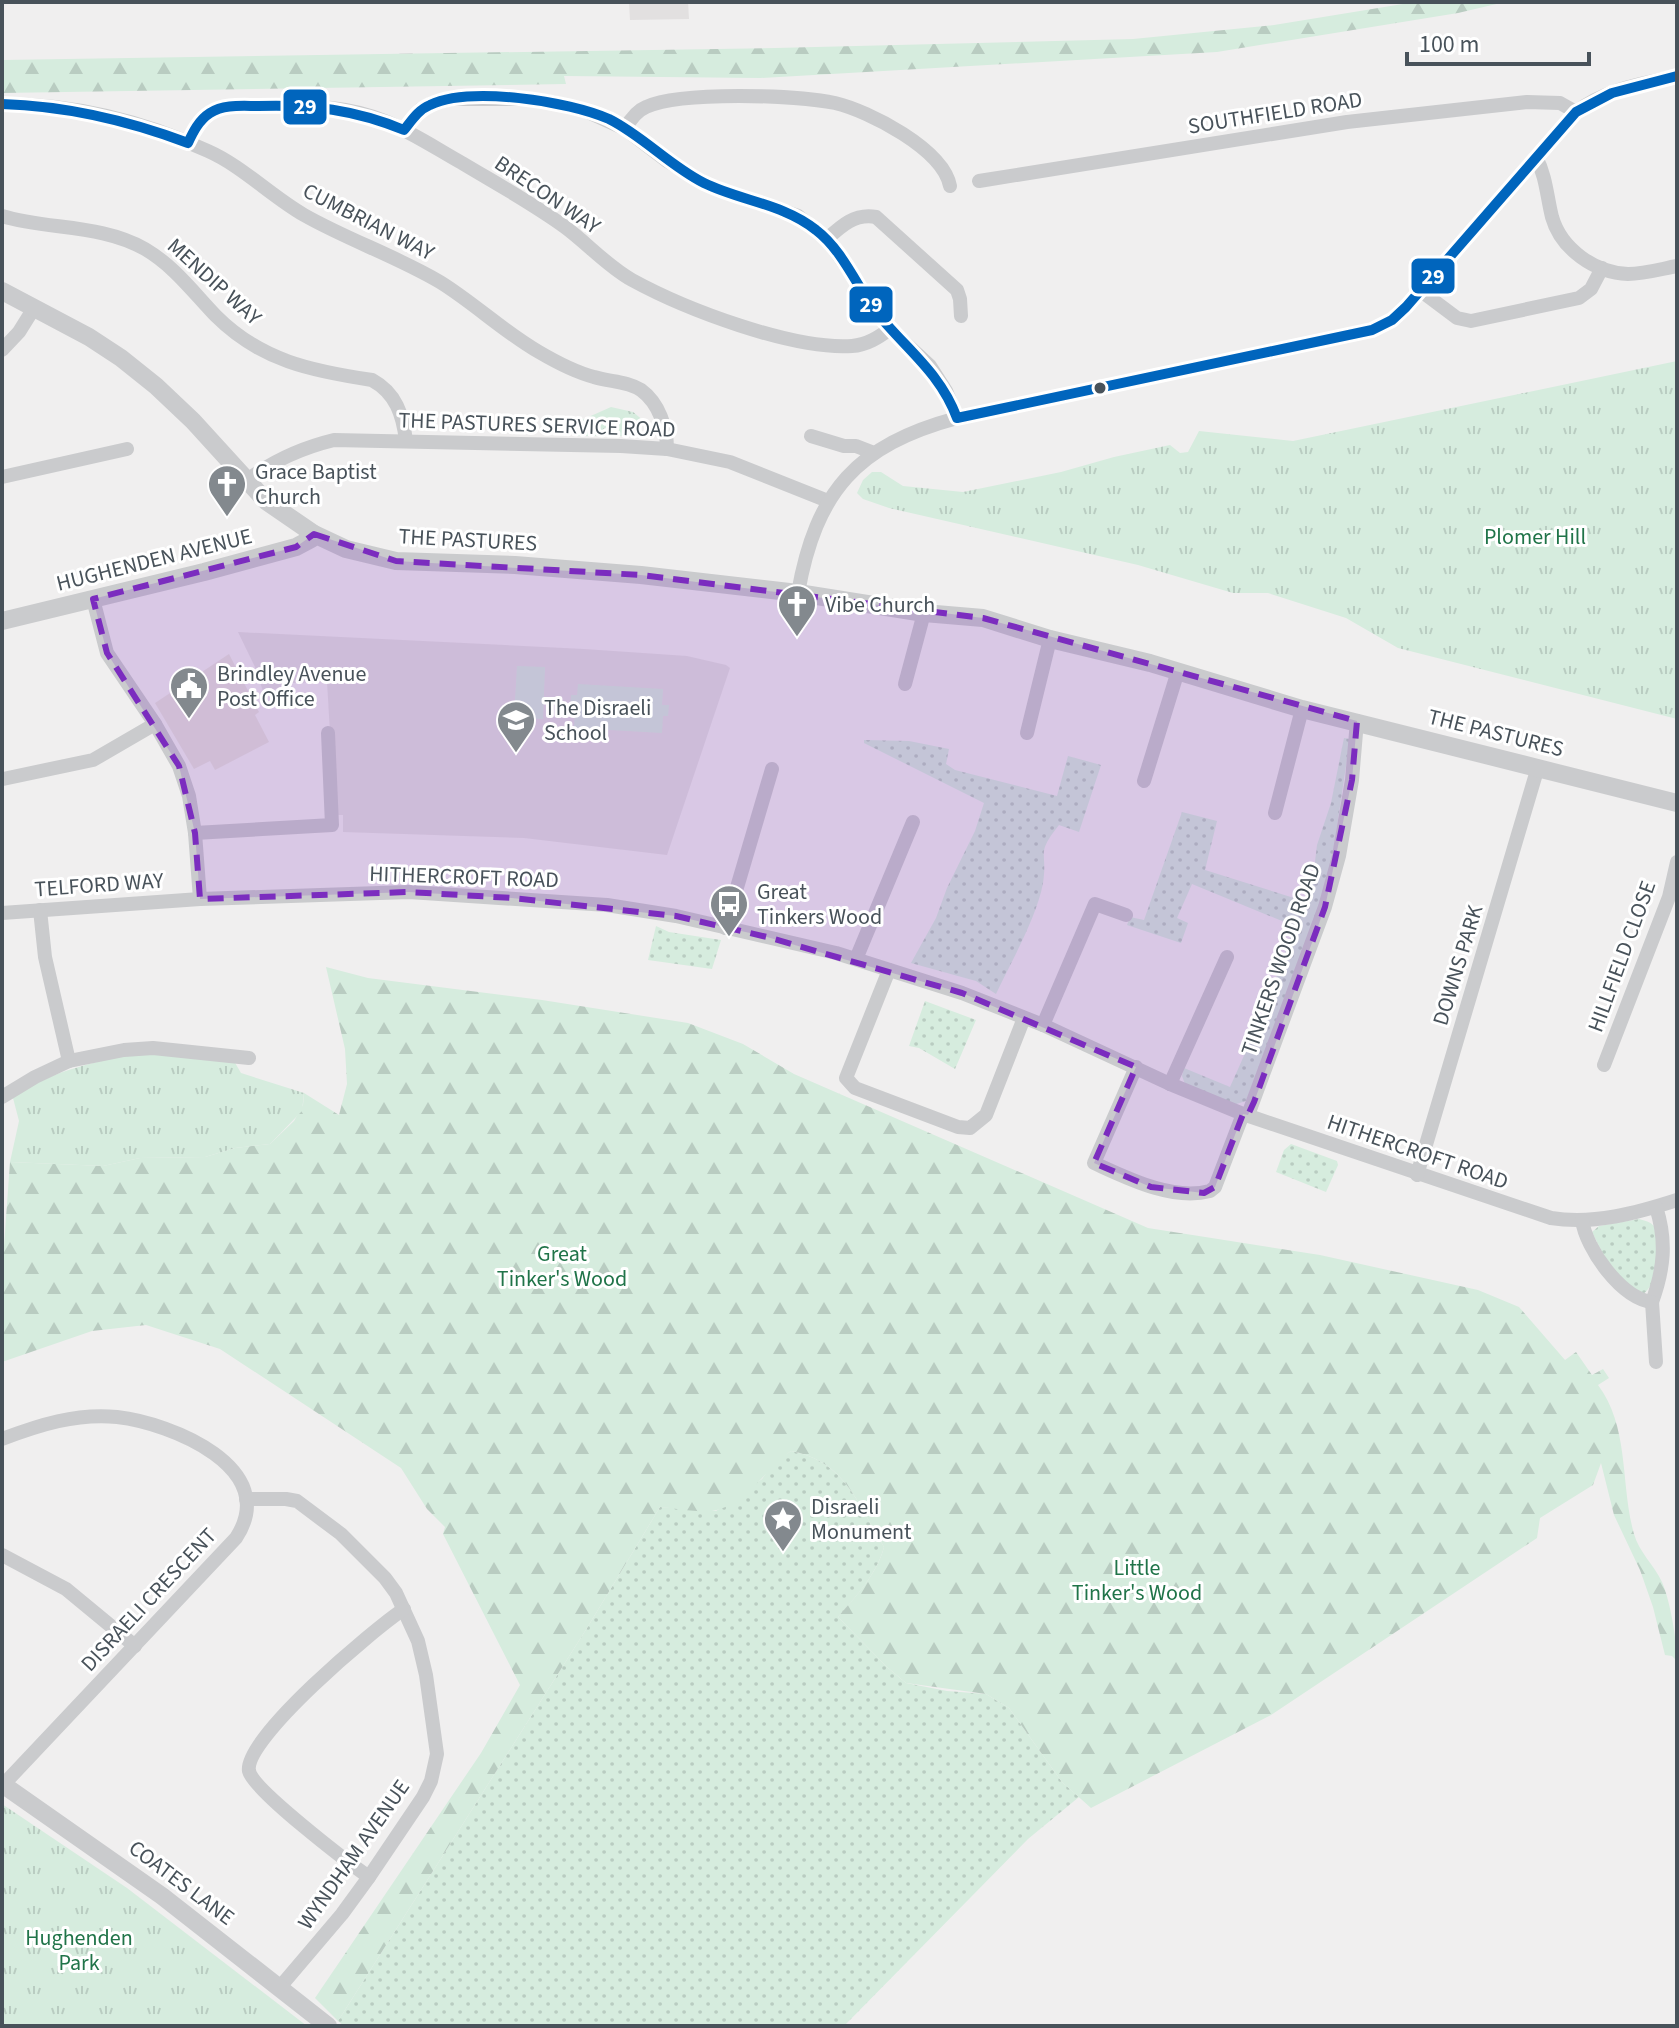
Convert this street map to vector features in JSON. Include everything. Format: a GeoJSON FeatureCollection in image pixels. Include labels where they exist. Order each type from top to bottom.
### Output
{"type":"FeatureCollection","features":[{"type":"Feature","properties":{"kind":"street"},"geometry":{"type":"LineString","coordinates":[[798,593],[811,535],[828,501],[847,476],[895,439],[957,418],[1372,330],[1392,320],[1421,291],[1576,112],[1615,90],[1677,76]]}},
{"type":"Feature","properties":{"kind":"street"},"geometry":{"type":"LineString","coordinates":[[625,129],[634,115],[645,107],[661,103],[780,97],[838,104],[918,143],[940,165],[950,186]]}},
{"type":"Feature","properties":{"kind":"street"},"geometry":{"type":"LineString","coordinates":[[404,130],[421,109],[453,99],[497,98],[556,103],[581,109],[625,129],[691,176],[721,190],[798,216],[827,239],[890,329],[930,366],[946,391],[957,418]]}},
{"type":"Feature","properties":{"kind":"street","name":"SOUTHFIELD ROAD"},"geometry":{"type":"LineString","coordinates":[[979,181],[1362,120],[1527,102],[1560,103],[1576,112]]}},
{"type":"Feature","properties":{"kind":"street","name":"CUMBRIAN WAY"},"geometry":{"type":"LineString","coordinates":[[2,104],[39,104],[107,116],[210,151],[303,214],[441,283],[549,358],[595,377],[641,390],[653,403],[665,427],[667,449]]}},
{"type":"Feature","properties":{"kind":"street","name":"BRECON WAY"},"geometry":{"type":"LineString","coordinates":[[188,143],[197,124],[205,116],[213,110],[227,107],[335,108],[369,115],[404,130],[541,210],[631,279],[692,307],[774,335],[825,345],[866,343],[890,329]]}},
{"type":"Feature","properties":{"kind":"street"},"geometry":{"type":"LineString","coordinates":[[1536,157],[1543,173],[1553,219],[1559,232],[1577,254],[1602,268],[1629,274],[1677,266]]}},
{"type":"Feature","properties":{"kind":"street"},"geometry":{"type":"LineString","coordinates":[[827,239],[853,219],[865,215],[876,217],[957,290],[961,316]]}},
{"type":"Feature","properties":{"kind":"street","name":"MENDIP WAY"},"geometry":{"type":"LineString","coordinates":[[2,216],[31,224],[104,232],[143,247],[177,273],[230,329],[273,356],[309,369],[372,380],[381,385],[396,403],[406,441]]}},
{"type":"Feature","properties":{"kind":"street"},"geometry":{"type":"LineString","coordinates":[[1421,291],[1457,318],[1471,321],[1579,298],[1591,289],[1602,268]]}},
{"type":"Feature","properties":{"kind":"street","name":"THE PASTURES"},"geometry":{"type":"LineString","coordinates":[[2,291],[89,337],[156,386],[193,421],[266,501],[314,534],[346,549],[396,561],[515,565],[641,575],[983,618],[1050,639],[1178,671],[1302,709],[1677,803]]}},
{"type":"Feature","properties":{"kind":"street"},"geometry":{"type":"LineString","coordinates":[[2,350],[19,332],[34,308]]}},
{"type":"Feature","properties":{"kind":"street"},"geometry":{"type":"LineString","coordinates":[[811,436],[874,453]]}},
{"type":"Feature","properties":{"kind":"street","name":"THE PASTURES SERVICE ROAD"},"geometry":{"type":"LineString","coordinates":[[246,481],[281,458],[334,440],[667,449],[730,462],[828,501]]}},
{"type":"Feature","properties":{"kind":"street"},"geometry":{"type":"LineString","coordinates":[[2,477],[127,449]]}},
{"type":"Feature","properties":{"kind":"street","name":"HUGHENDEN AVENUE"},"geometry":{"type":"LineString","coordinates":[[2,621],[296,547],[314,534]]}},
{"type":"Feature","properties":{"kind":"street"},"geometry":{"type":"LineString","coordinates":[[93,599],[107,653],[179,766],[189,796],[195,833],[200,899]]}},
{"type":"Feature","properties":{"kind":"street"},"geometry":{"type":"LineString","coordinates":[[905,684],[924,613]]}},
{"type":"Feature","properties":{"kind":"street"},"geometry":{"type":"LineString","coordinates":[[1027,733],[1050,639]]}},
{"type":"Feature","properties":{"kind":"street"},"geometry":{"type":"LineString","coordinates":[[1144,781],[1178,671]]}},
{"type":"Feature","properties":{"kind":"street"},"geometry":{"type":"LineString","coordinates":[[1275,813],[1302,709]]}},
{"type":"Feature","properties":{"kind":"street","name":"TINKERS WOOD ROAD"},"geometry":{"type":"LineString","coordinates":[[1246,1114],[1325,907],[1339,856],[1352,780],[1357,721]]}},
{"type":"Feature","properties":{"kind":"street"},"geometry":{"type":"LineString","coordinates":[[3,779],[93,760],[155,724]]}},
{"type":"Feature","properties":{"kind":"street"},"geometry":{"type":"LineString","coordinates":[[195,833],[332,825],[328,733]]}},
{"type":"Feature","properties":{"kind":"street","name":"DOWNS PARK"},"geometry":{"type":"LineString","coordinates":[[1417,1175],[1538,767]]}},
{"type":"Feature","properties":{"kind":"street"},"geometry":{"type":"LineString","coordinates":[[725,928],[772,769]]}},
{"type":"Feature","properties":{"kind":"street"},"geometry":{"type":"LineString","coordinates":[[856,959],[913,822]]}},
{"type":"Feature","properties":{"kind":"street","name":"HILLFIELD CLOSE"},"geometry":{"type":"LineString","coordinates":[[1604,1065],[1669,897],[1677,862]]}},
{"type":"Feature","properties":{"kind":"street","name":"HITHERCROFT ROAD"},"geometry":{"type":"LineString","coordinates":[[200,899],[409,892],[607,905],[676,916],[856,959],[889,970],[1043,1025],[1170,1084],[1246,1114],[1417,1175],[1551,1218],[1582,1220],[1618,1216],[1677,1200]]}},
{"type":"Feature","properties":{"kind":"street","name":"TELFORD WAY"},"geometry":{"type":"LineString","coordinates":[[2,913],[200,899]]}},
{"type":"Feature","properties":{"kind":"street"},"geometry":{"type":"LineString","coordinates":[[1043,1025],[1095,904],[1126,915]]}},
{"type":"Feature","properties":{"kind":"street"},"geometry":{"type":"LineString","coordinates":[[40,910],[45,957],[69,1061]]}},
{"type":"Feature","properties":{"kind":"street"},"geometry":{"type":"LineString","coordinates":[[1170,1084],[1227,957]]}},
{"type":"Feature","properties":{"kind":"street"},"geometry":{"type":"LineString","coordinates":[[889,970],[846,1078],[855,1088],[958,1127],[970,1128],[986,1115],[1024,1018]]}},
{"type":"Feature","properties":{"kind":"street"},"geometry":{"type":"LineString","coordinates":[[2,1097],[69,1061],[124,1050],[153,1048],[249,1058]]}},
{"type":"Feature","properties":{"kind":"street"},"geometry":{"type":"LineString","coordinates":[[1136,1067],[1094,1163],[1134,1181],[1167,1190],[1210,1191],[1215,1187],[1246,1114]]}},
{"type":"Feature","properties":{"kind":"street"},"geometry":{"type":"LineString","coordinates":[[1656,1207],[1665,1242],[1659,1283],[1652,1302],[1656,1362]]}},
{"type":"Feature","properties":{"kind":"street"},"geometry":{"type":"LineString","coordinates":[[1582,1220],[1592,1251],[1635,1298],[1652,1302]]}},
{"type":"Feature","properties":{"kind":"street"},"geometry":{"type":"LineString","coordinates":[[2,1439],[71,1418],[115,1417],[143,1422],[196,1444],[228,1464],[245,1488],[246,1499]]}},
{"type":"Feature","properties":{"kind":"street","name":"WYNDHAM AVENUE"},"geometry":{"type":"LineString","coordinates":[[246,1499],[286,1499],[311,1509],[374,1565],[404,1609],[423,1655],[437,1754],[431,1781],[423,1797],[342,1914],[280,1987]]}},
{"type":"Feature","properties":{"kind":"street","name":"DISRAELI CRESCENT"},"geometry":{"type":"LineString","coordinates":[[3,1784],[236,1538],[244,1526],[246,1499]]}},
{"type":"Feature","properties":{"kind":"street"},"geometry":{"type":"LineString","coordinates":[[2,1555],[66,1589],[135,1646]]}},
{"type":"Feature","properties":{"kind":"street"},"geometry":{"type":"LineString","coordinates":[[369,1877],[275,1801],[252,1778],[249,1770],[254,1752],[295,1704],[368,1635],[404,1609]]}},
{"type":"Feature","properties":{"kind":"street","name":"COATES LANE"},"geometry":{"type":"LineString","coordinates":[[3,1784],[131,1873],[328,2026]]}},
{"type":"Feature","properties":{"kind":"highlighted area"},"geometry":{"type":"Polygon","coordinates":[[[314,534],[396,561],[641,575],[983,618],[1357,721],[1352,780],[1325,907],[1254,1102],[1248,1115],[1243,1114],[1215,1187],[1204,1193],[1151,1187],[1094,1163],[1136,1067],[962,993],[767,937],[676,916],[512,898],[409,892],[200,899],[195,833],[179,766],[107,653],[93,599],[296,547],[314,534]]]}},
{"type":"Feature","properties":{"kind":"shaded area"},"geometry":{"type":"Polygon","coordinates":[[[629,2],[688,2],[689,19],[630,20],[629,2]]]}},
{"type":"Feature","properties":{"kind":"shaded area","name":"The Disraeli School"},"geometry":{"type":"Polygon","coordinates":[[[238,632],[687,656],[730,668],[667,855],[524,838],[343,832],[343,815],[335,815],[327,682],[290,683],[264,694],[238,632]]]}},
{"type":"Feature","properties":{"kind":"shaded area"},"geometry":{"type":"Polygon","coordinates":[[[229,654],[259,712],[255,715],[269,742],[215,770],[210,761],[194,769],[155,703],[229,654]]]}},
{"type":"Feature","properties":{"kind":"green space"},"geometry":{"type":"Polygon","coordinates":[[[1415,2],[1505,2],[1458,13],[1217,52],[760,78],[564,76],[566,84],[2,93],[2,60],[1133,39],[1274,25],[1415,2]]]}},
{"type":"Feature","properties":{"kind":"green space","name":"Plomer Hill"},"geometry":{"type":"Polygon","coordinates":[[[1677,361],[1677,719],[1398,648],[1346,618],[1268,593],[1233,593],[1138,565],[889,508],[863,499],[857,493],[863,480],[872,472],[881,472],[903,486],[963,492],[1170,445],[1180,453],[1188,452],[1199,431],[1293,441],[1677,361]]]}},
{"type":"Feature","properties":{"kind":"green space"},"geometry":{"type":"Polygon","coordinates":[[[611,407],[633,412],[644,421],[639,431],[629,436],[576,436],[575,423],[611,407]]]}},
{"type":"Feature","properties":{"kind":"green space"},"geometry":{"type":"Polygon","coordinates":[[[517,666],[545,667],[543,719],[514,718],[517,666]]]}},
{"type":"Feature","properties":{"kind":"green space"},"geometry":{"type":"Polygon","coordinates":[[[578,684],[663,689],[662,705],[669,705],[668,716],[663,716],[662,733],[574,728],[575,712],[570,712],[571,695],[577,695],[578,684]]]}},
{"type":"Feature","properties":{"kind":"green space"},"geometry":{"type":"Polygon","coordinates":[[[1344,738],[1350,739],[1329,880],[1246,1101],[1233,1105],[1185,1084],[1182,1076],[1184,1068],[1230,1087],[1265,1007],[1294,926],[1192,884],[1177,918],[1188,923],[1181,943],[1127,925],[1130,917],[1144,920],[1182,812],[1217,821],[1205,870],[1310,903],[1317,845],[1331,803],[1344,738]]]}},
{"type":"Feature","properties":{"kind":"green space"},"geometry":{"type":"Polygon","coordinates":[[[864,740],[909,741],[949,749],[946,764],[955,770],[1057,796],[1068,756],[1101,765],[1079,832],[1059,825],[1047,842],[1040,896],[996,994],[976,981],[911,963],[936,918],[975,831],[984,803],[864,743],[864,740]]]}},
{"type":"Feature","properties":{"kind":"green space"},"geometry":{"type":"Polygon","coordinates":[[[656,926],[669,932],[721,940],[712,969],[648,960],[656,926]]]}},
{"type":"Feature","properties":{"kind":"green space","name":"Great Tinker's Wood"},"geometry":{"type":"Polygon","coordinates":[[[326,967],[368,978],[542,1000],[688,1023],[743,1044],[794,1074],[1148,1228],[1320,1255],[1478,1290],[1519,1307],[1565,1360],[1576,1352],[1592,1375],[1603,1369],[1609,1378],[1598,1385],[1608,1402],[1620,1438],[1634,1534],[1662,1582],[1668,1599],[1677,1661],[1665,1655],[1640,1570],[1614,1515],[1601,1463],[1593,1485],[1540,1518],[1537,1538],[1271,1715],[1091,1808],[1062,1782],[1009,1708],[986,1694],[906,1683],[838,1617],[871,1575],[884,1547],[857,1500],[837,1474],[809,1456],[791,1451],[729,1506],[705,1511],[660,1507],[338,2021],[315,1998],[481,1753],[520,1685],[443,1534],[445,1527],[427,1509],[401,1468],[220,1349],[146,1325],[92,1331],[2,1362],[2,1247],[10,1162],[103,1166],[140,1158],[205,1157],[235,1148],[270,1144],[294,1121],[303,1105],[304,1093],[339,1115],[347,1084],[345,1049],[326,967]]]}},
{"type":"Feature","properties":{"kind":"green space"},"geometry":{"type":"Polygon","coordinates":[[[925,1001],[976,1020],[955,1069],[919,1048],[909,1046],[925,1001]]]}},
{"type":"Feature","properties":{"kind":"green space"},"geometry":{"type":"Polygon","coordinates":[[[143,1052],[234,1061],[241,1073],[304,1093],[302,1111],[270,1144],[235,1148],[205,1157],[140,1158],[103,1166],[10,1162],[19,1121],[13,1098],[59,1073],[143,1052]]]}},
{"type":"Feature","properties":{"kind":"green space"},"geometry":{"type":"Polygon","coordinates":[[[1291,1144],[1337,1161],[1326,1192],[1276,1172],[1284,1150],[1291,1144]]]}},
{"type":"Feature","properties":{"kind":"green space"},"geometry":{"type":"Polygon","coordinates":[[[1639,1219],[1655,1227],[1659,1246],[1655,1274],[1643,1294],[1636,1294],[1610,1268],[1592,1232],[1599,1226],[1639,1219]]]}},
{"type":"Feature","properties":{"kind":"green space"},"geometry":{"type":"Polygon","coordinates":[[[791,1451],[825,1464],[837,1474],[857,1500],[884,1547],[871,1576],[838,1617],[906,1683],[986,1694],[1009,1708],[1062,1782],[1079,1797],[1028,1839],[844,2026],[344,2026],[338,2021],[660,1507],[716,1511],[762,1479],[774,1462],[791,1451]]]}},
{"type":"Feature","properties":{"kind":"green space","name":"Hughenden Park"},"geometry":{"type":"Polygon","coordinates":[[[2,1804],[127,1888],[307,2026],[2,2026],[2,1804]]]}},
{"type":"Feature","properties":{"kind":"transit line","name":"29"},"geometry":{"type":"LineString","coordinates":[[2,104],[96,116],[188,143],[206,116],[215,110],[233,106],[296,106],[332,110],[404,130],[426,107],[448,99],[520,98],[591,112],[621,126],[704,183],[776,208],[816,230],[840,256],[884,322],[930,372],[957,418],[1372,330],[1392,320],[1406,307],[1576,112],[1612,93],[1677,76]]}},
{"type":"Feature","properties":{"kind":"place","name":"Grace Baptist Church"},"geometry":{"type":"Point","coordinates":[227,518]}},
{"type":"Feature","properties":{"kind":"place","name":"Vibe Church"},"geometry":{"type":"Point","coordinates":[797,638]}},
{"type":"Feature","properties":{"kind":"place","name":"Brindley Avenue Post Office"},"geometry":{"type":"Point","coordinates":[189,720]}},
{"type":"Feature","properties":{"kind":"place","name":"The Disraeli School"},"geometry":{"type":"Point","coordinates":[516,754]}},
{"type":"Feature","properties":{"kind":"place","name":"Great Tinkers Wood"},"geometry":{"type":"Point","coordinates":[729,938]}},
{"type":"Feature","properties":{"kind":"place","name":"Disraeli Monument"},"geometry":{"type":"Point","coordinates":[783,1553]}},
{"type":"Feature","properties":{"kind":"park label","name":"Little Tinker's Wood"},"geometry":{"type":"Point","coordinates":[1137,1580]}}]}
